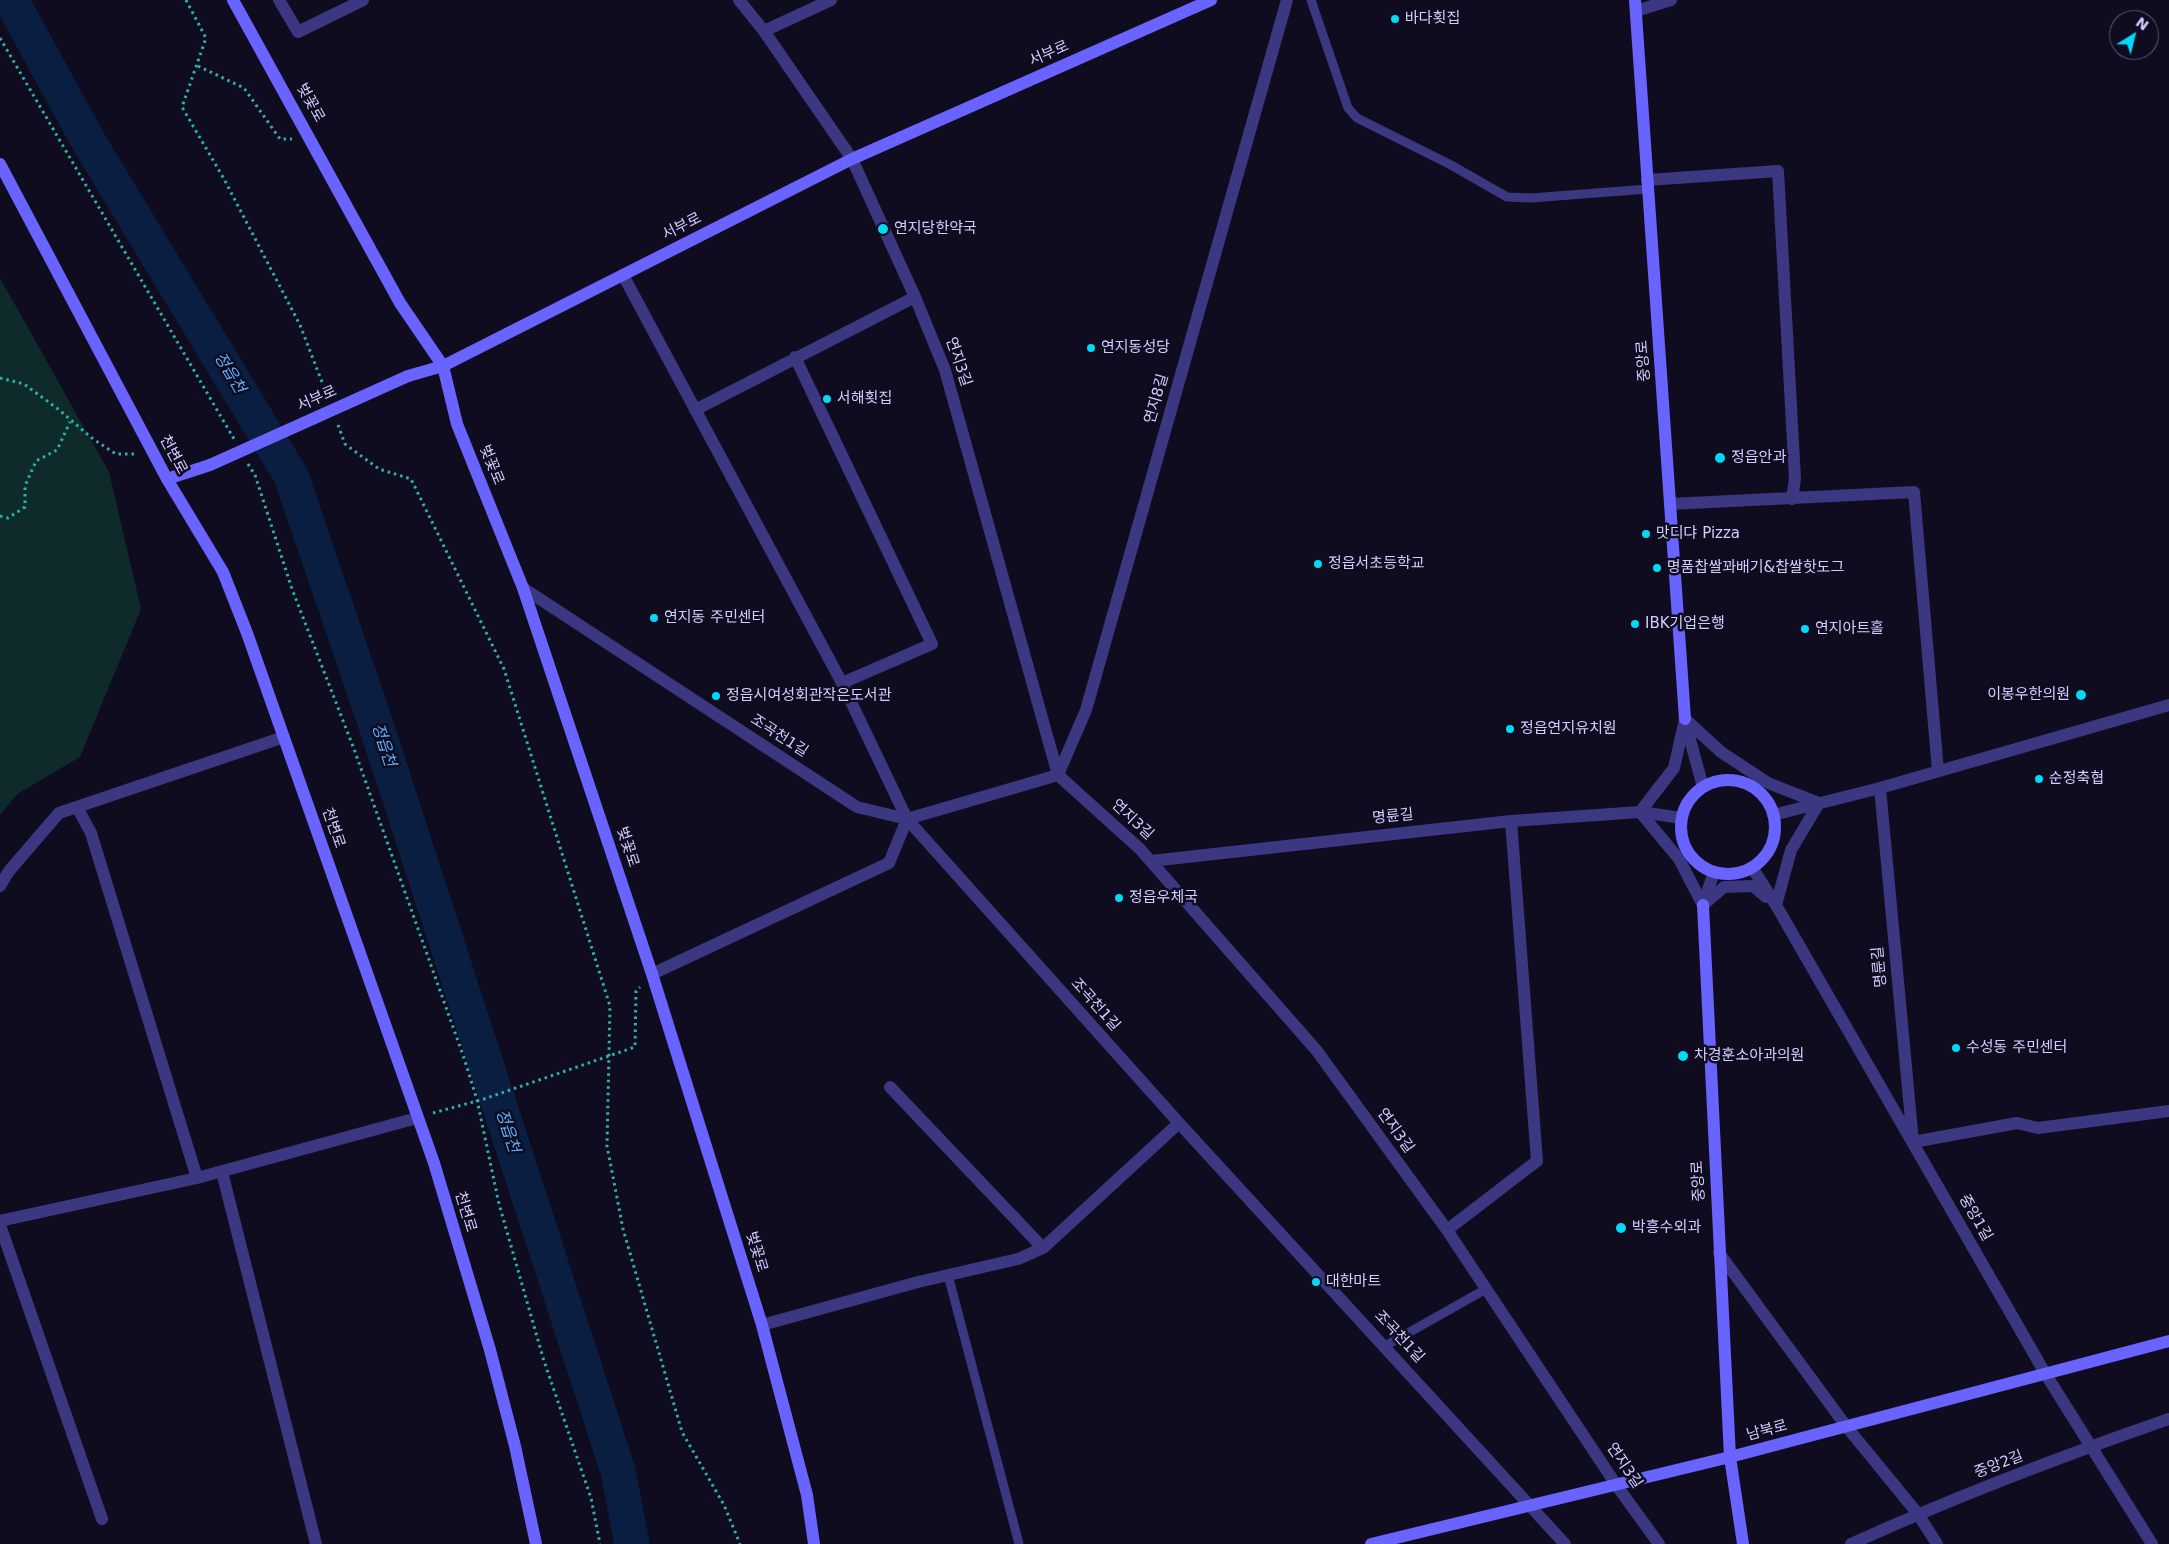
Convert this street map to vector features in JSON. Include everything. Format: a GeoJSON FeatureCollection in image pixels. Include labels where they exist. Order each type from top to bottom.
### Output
{"type":"FeatureCollection","features":[{"type":"Feature","properties":{"kind":"street","name":"벚꽃로"},"geometry":{"type":"LineString","coordinates":[[233,0],[400,303],[443,366],[457,424],[523,588],[652,974],[762,1326],[807,1495],[814,1544]]}},
{"type":"Feature","properties":{"kind":"street"},"geometry":{"type":"LineString","coordinates":[[279,0],[298,32],[364,0]]}},
{"type":"Feature","properties":{"kind":"street","name":"연지3길"},"geometry":{"type":"LineString","coordinates":[[738,0],[764,31],[852,159],[946,370],[1058,775],[1151,861],[1317,1051],[1447,1230],[1617,1486],[1660,1544]]}},
{"type":"Feature","properties":{"kind":"street"},"geometry":{"type":"LineString","coordinates":[[764,31],[831,0]]}},
{"type":"Feature","properties":{"kind":"street","name":"서부로"},"geometry":{"type":"LineString","coordinates":[[167,479],[210,466],[408,376],[443,366],[852,159],[1211,0]]}},
{"type":"Feature","properties":{"kind":"street","name":"연지8길"},"geometry":{"type":"LineString","coordinates":[[1058,775],[1086,710],[1288,0]]}},
{"type":"Feature","properties":{"kind":"street"},"geometry":{"type":"LineString","coordinates":[[1635,6],[1671,0]]}},
{"type":"Feature","properties":{"kind":"street","name":"중앙로"},"geometry":{"type":"LineString","coordinates":[[1635,6],[1685,719]]}},
{"type":"Feature","properties":{"kind":"street","name":"천변로"},"geometry":{"type":"LineString","coordinates":[[0,164],[167,479],[223,572],[284,736],[434,1163],[490,1350],[515,1446],[536,1544]]}},
{"type":"Feature","properties":{"kind":"street"},"geometry":{"type":"LineString","coordinates":[[1648,185],[1778,171],[1796,479],[1792,499]]}},
{"type":"Feature","properties":{"kind":"street"},"geometry":{"type":"LineString","coordinates":[[623,274],[842,683],[907,819],[889,864],[652,974]]}},
{"type":"Feature","properties":{"kind":"street"},"geometry":{"type":"LineString","coordinates":[[695,410],[915,297]]}},
{"type":"Feature","properties":{"kind":"street"},"geometry":{"type":"LineString","coordinates":[[795,357],[932,644],[842,683]]}},
{"type":"Feature","properties":{"kind":"street"},"geometry":{"type":"LineString","coordinates":[[1670,504],[1914,492],[1938,771]]}},
{"type":"Feature","properties":{"kind":"street","name":"조곡천1길"},"geometry":{"type":"LineString","coordinates":[[523,588],[857,807],[907,819],[1179,1124],[1565,1544]]}},
{"type":"Feature","properties":{"kind":"street"},"geometry":{"type":"LineString","coordinates":[[1773,814],[1880,788],[2169,705]]}},
{"type":"Feature","properties":{"kind":"street"},"geometry":{"type":"LineString","coordinates":[[1685,719],[1703,787]]}},
{"type":"Feature","properties":{"kind":"street"},"geometry":{"type":"LineString","coordinates":[[1685,719],[1721,752],[1768,783],[1819,803]]}},
{"type":"Feature","properties":{"kind":"street"},"geometry":{"type":"LineString","coordinates":[[1685,719],[1674,768],[1640,812],[1679,859],[1703,905]]}},
{"type":"Feature","properties":{"kind":"street"},"geometry":{"type":"LineString","coordinates":[[0,886],[10,871],[59,813],[78,809],[284,736]]}},
{"type":"Feature","properties":{"kind":"street"},"geometry":{"type":"LineString","coordinates":[[907,819],[1058,775]]}},
{"type":"Feature","properties":{"kind":"street"},"geometry":{"type":"LineString","coordinates":[[1729,780],[1748,784],[1765,799],[1773,814],[1776,830],[1772,846],[1753,869],[1738,874],[1720,874],[1704,867],[1690,854],[1682,838],[1682,818],[1686,805],[1696,791],[1712,782],[1729,780]]}},
{"type":"Feature","properties":{"kind":"street","name":"명륜길"},"geometry":{"type":"LineString","coordinates":[[1880,788],[1913,1142]]}},
{"type":"Feature","properties":{"kind":"street"},"geometry":{"type":"LineString","coordinates":[[1703,905],[1724,887],[1753,886],[1776,905],[1792,850],[1819,803]]}},
{"type":"Feature","properties":{"kind":"street"},"geometry":{"type":"LineString","coordinates":[[78,809],[91,833],[196,1178]]}},
{"type":"Feature","properties":{"kind":"street","name":"명륜길"},"geometry":{"type":"LineString","coordinates":[[1151,861],[1511,821],[1640,812],[1682,818]]}},
{"type":"Feature","properties":{"kind":"street"},"geometry":{"type":"LineString","coordinates":[[1447,1230],[1537,1161],[1511,821]]}},
{"type":"Feature","properties":{"kind":"street","name":"중앙1길"},"geometry":{"type":"LineString","coordinates":[[1753,869],[1776,905],[2045,1373],[2152,1544]]}},
{"type":"Feature","properties":{"kind":"street"},"geometry":{"type":"LineString","coordinates":[[1703,905],[1714,872]]}},
{"type":"Feature","properties":{"kind":"street","name":"중앙로"},"geometry":{"type":"LineString","coordinates":[[1703,905],[1730,1457],[1743,1544]]}},
{"type":"Feature","properties":{"kind":"street"},"geometry":{"type":"LineString","coordinates":[[890,1087],[1043,1248]]}},
{"type":"Feature","properties":{"kind":"street"},"geometry":{"type":"LineString","coordinates":[[1913,1142],[2017,1123],[2038,1128],[2169,1111]]}},
{"type":"Feature","properties":{"kind":"street"},"geometry":{"type":"LineString","coordinates":[[0,1221],[222,1172],[417,1118]]}},
{"type":"Feature","properties":{"kind":"street"},"geometry":{"type":"LineString","coordinates":[[762,1326],[948,1275],[1018,1259],[1043,1248],[1179,1124]]}},
{"type":"Feature","properties":{"kind":"street"},"geometry":{"type":"LineString","coordinates":[[222,1172],[316,1544]]}},
{"type":"Feature","properties":{"kind":"street"},"geometry":{"type":"LineString","coordinates":[[0,1225],[102,1519]]}},
{"type":"Feature","properties":{"kind":"street"},"geometry":{"type":"LineString","coordinates":[[1719,1253],[1846,1426],[1918,1514],[1937,1544]]}},
{"type":"Feature","properties":{"kind":"street","name":"남북로"},"geometry":{"type":"LineString","coordinates":[[1371,1544],[1617,1486],[2169,1341]]}},
{"type":"Feature","properties":{"kind":"street","name":"중앙2길"},"geometry":{"type":"LineString","coordinates":[[1918,1514],[2091,1446],[2169,1418]]}},
{"type":"Feature","properties":{"kind":"street"},"geometry":{"type":"LineString","coordinates":[[1851,1544],[1918,1514]]}},
{"type":"Feature","properties":{"kind":"lane"},"geometry":{"type":"LineString","coordinates":[[1310,0],[1348,108],[1357,118],[1451,165],[1507,197],[1531,198],[1648,185]]}},
{"type":"Feature","properties":{"kind":"lane"},"geometry":{"type":"LineString","coordinates":[[948,1275],[1019,1544]]}},
{"type":"Feature","properties":{"kind":"lane"},"geometry":{"type":"LineString","coordinates":[[1385,1346],[1486,1289]]}},
{"type":"Feature","properties":{"kind":"path"},"geometry":{"type":"LineString","coordinates":[[186,0],[206,38],[198,66],[182,107],[224,179],[300,325],[328,398]]}},
{"type":"Feature","properties":{"kind":"path"},"geometry":{"type":"LineString","coordinates":[[0,38],[235,442]]}},
{"type":"Feature","properties":{"kind":"path"},"geometry":{"type":"LineString","coordinates":[[198,66],[244,88],[280,139],[310,137]]}},
{"type":"Feature","properties":{"kind":"path"},"geometry":{"type":"LineString","coordinates":[[0,378],[24,384],[58,409],[70,422],[116,454],[154,454]]}},
{"type":"Feature","properties":{"kind":"path"},"geometry":{"type":"LineString","coordinates":[[335,417],[345,444],[379,469],[410,479],[423,501],[504,670],[610,1006],[611,1055],[607,1146],[623,1229],[682,1432],[724,1505],[740,1544]]}},
{"type":"Feature","properties":{"kind":"path"},"geometry":{"type":"LineString","coordinates":[[0,516],[8,518],[25,507],[25,486],[36,462],[57,450],[70,422]]}},
{"type":"Feature","properties":{"kind":"path"},"geometry":{"type":"LineString","coordinates":[[245,458],[255,475],[292,588],[354,749],[461,1048],[477,1100],[499,1204],[544,1361],[591,1498],[600,1544]]}},
{"type":"Feature","properties":{"kind":"path"},"geometry":{"type":"LineString","coordinates":[[417,1118],[484,1099],[635,1048],[636,992],[652,974]]}},
{"type":"Feature","properties":{"kind":"green space"},"geometry":{"type":"Polygon","coordinates":[[[0,278],[109,472],[141,609],[80,757],[17,794],[0,815],[0,278]]]}},
{"type":"Feature","properties":{"kind":"waterway","name":"정읍천"},"geometry":{"type":"LineString","coordinates":[[11,0],[90,144],[291,476],[377,728],[618,1471],[632,1544]]}},
{"type":"Feature","properties":{"kind":"place","name":"바다횟집"},"geometry":{"type":"Point","coordinates":[1395,19]}},
{"type":"Feature","properties":{"kind":"place","name":"연지당한약국"},"geometry":{"type":"Point","coordinates":[883,229]}},
{"type":"Feature","properties":{"kind":"place","name":"연지동성당"},"geometry":{"type":"Point","coordinates":[1091,348]}},
{"type":"Feature","properties":{"kind":"place","name":"서해횟집"},"geometry":{"type":"Point","coordinates":[827,399]}},
{"type":"Feature","properties":{"kind":"place","name":"정읍안과"},"geometry":{"type":"Point","coordinates":[1720,458]}},
{"type":"Feature","properties":{"kind":"place","name":"맛디댜 Pizza"},"geometry":{"type":"Point","coordinates":[1646,534]}},
{"type":"Feature","properties":{"kind":"place","name":"정읍서초등학교"},"geometry":{"type":"Point","coordinates":[1318,564]}},
{"type":"Feature","properties":{"kind":"place","name":"명품찹쌀꽈배기&찹쌀핫도그"},"geometry":{"type":"Point","coordinates":[1657,568]}},
{"type":"Feature","properties":{"kind":"place","name":"연지동 주민센터"},"geometry":{"type":"Point","coordinates":[654,618]}},
{"type":"Feature","properties":{"kind":"place","name":"IBK기업은행"},"geometry":{"type":"Point","coordinates":[1635,624]}},
{"type":"Feature","properties":{"kind":"place","name":"연지아트홀"},"geometry":{"type":"Point","coordinates":[1805,629]}},
{"type":"Feature","properties":{"kind":"place","name":"이봉우한의원"},"geometry":{"type":"Point","coordinates":[2081,695]}},
{"type":"Feature","properties":{"kind":"place","name":"정읍시여성회관작은도서관"},"geometry":{"type":"Point","coordinates":[716,696]}},
{"type":"Feature","properties":{"kind":"place","name":"정읍연지유치원"},"geometry":{"type":"Point","coordinates":[1510,729]}},
{"type":"Feature","properties":{"kind":"place","name":"순정축협"},"geometry":{"type":"Point","coordinates":[2039,779]}},
{"type":"Feature","properties":{"kind":"place","name":"정읍우체국"},"geometry":{"type":"Point","coordinates":[1119,898]}},
{"type":"Feature","properties":{"kind":"place","name":"수성동 주민센터"},"geometry":{"type":"Point","coordinates":[1956,1048]}},
{"type":"Feature","properties":{"kind":"place","name":"차경훈소아과의원"},"geometry":{"type":"Point","coordinates":[1683,1056]}},
{"type":"Feature","properties":{"kind":"place","name":"박흥수외과"},"geometry":{"type":"Point","coordinates":[1621,1228]}},
{"type":"Feature","properties":{"kind":"place","name":"대한마트"},"geometry":{"type":"Point","coordinates":[1316,1282]}}]}
